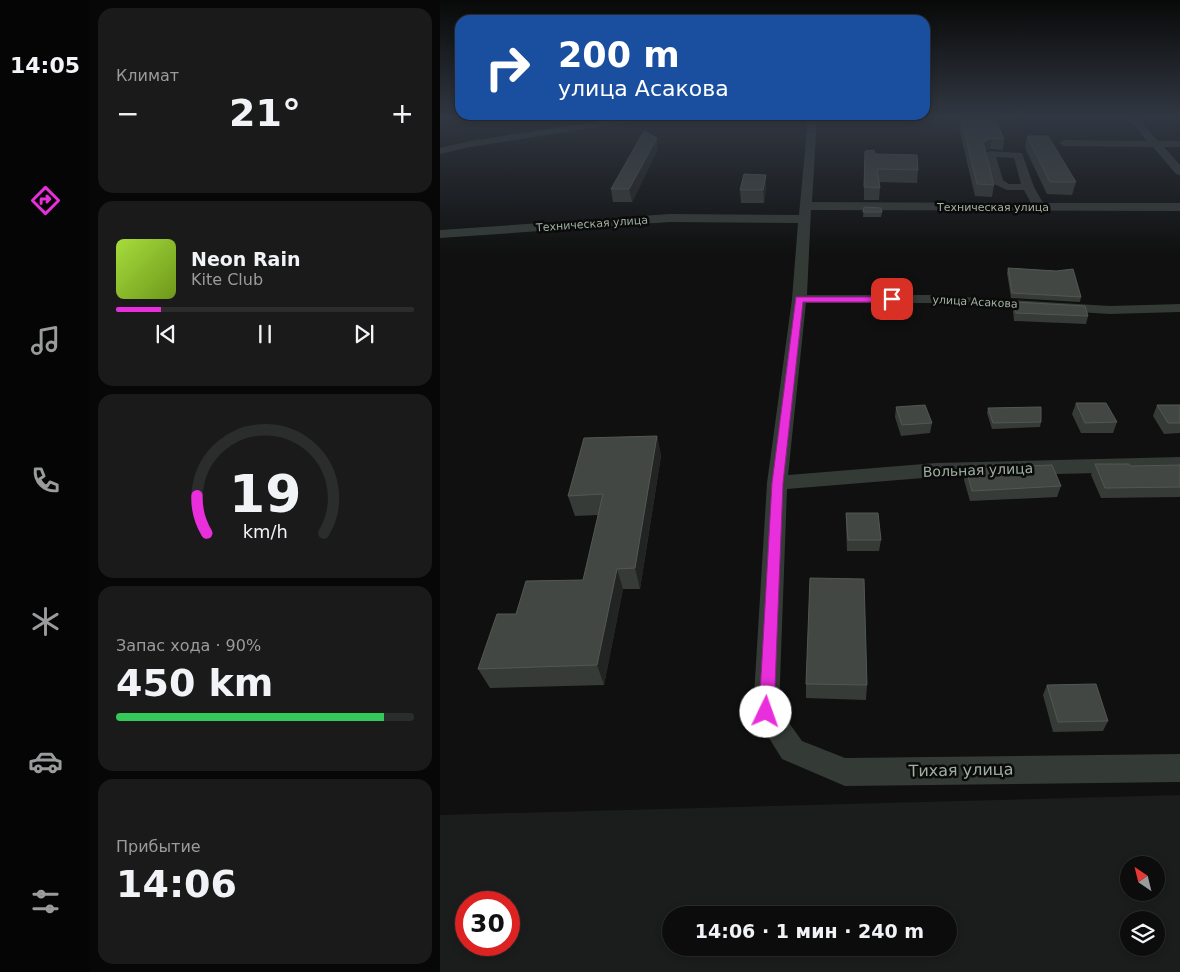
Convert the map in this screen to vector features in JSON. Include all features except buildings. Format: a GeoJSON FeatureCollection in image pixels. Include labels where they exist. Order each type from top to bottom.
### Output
{"type":"FeatureCollection","features":[{"type":"Feature","properties":{"kind":"street"},"geometry":{"type":"LineString","coordinates":[[777,483],[799,299],[809,163]]}},
{"type":"Feature","properties":{"kind":"street"},"geometry":{"type":"LineString","coordinates":[[1028,187],[1039,207]]}},
{"type":"Feature","properties":{"kind":"street","name":"Техническая улица"},"geometry":{"type":"LineString","coordinates":[[440,234],[670,218],[806,212],[1039,207],[1180,207]]}},
{"type":"Feature","properties":{"kind":"street","name":"улица Асакова"},"geometry":{"type":"LineString","coordinates":[[799,299],[929,299],[1110,310],[1180,308]]}},
{"type":"Feature","properties":{"kind":"street","name":"Вольная улица"},"geometry":{"type":"LineString","coordinates":[[777,483],[936,470],[1180,464]]}},
{"type":"Feature","properties":{"kind":"street","name":"Тихая улица"},"geometry":{"type":"LineString","coordinates":[[777,483],[766,712],[792,750],[845,772],[1180,768]]}},
{"type":"Feature","properties":{"kind":"shaded area"},"geometry":{"type":"Polygon","coordinates":[[[1180,795],[1180,972],[440,972],[440,815],[1180,795]]]}},
{"type":"Feature","properties":{"kind":"route"},"geometry":{"type":"LineString","coordinates":[[766,712],[777,483],[799,299],[892,299]]}}]}
